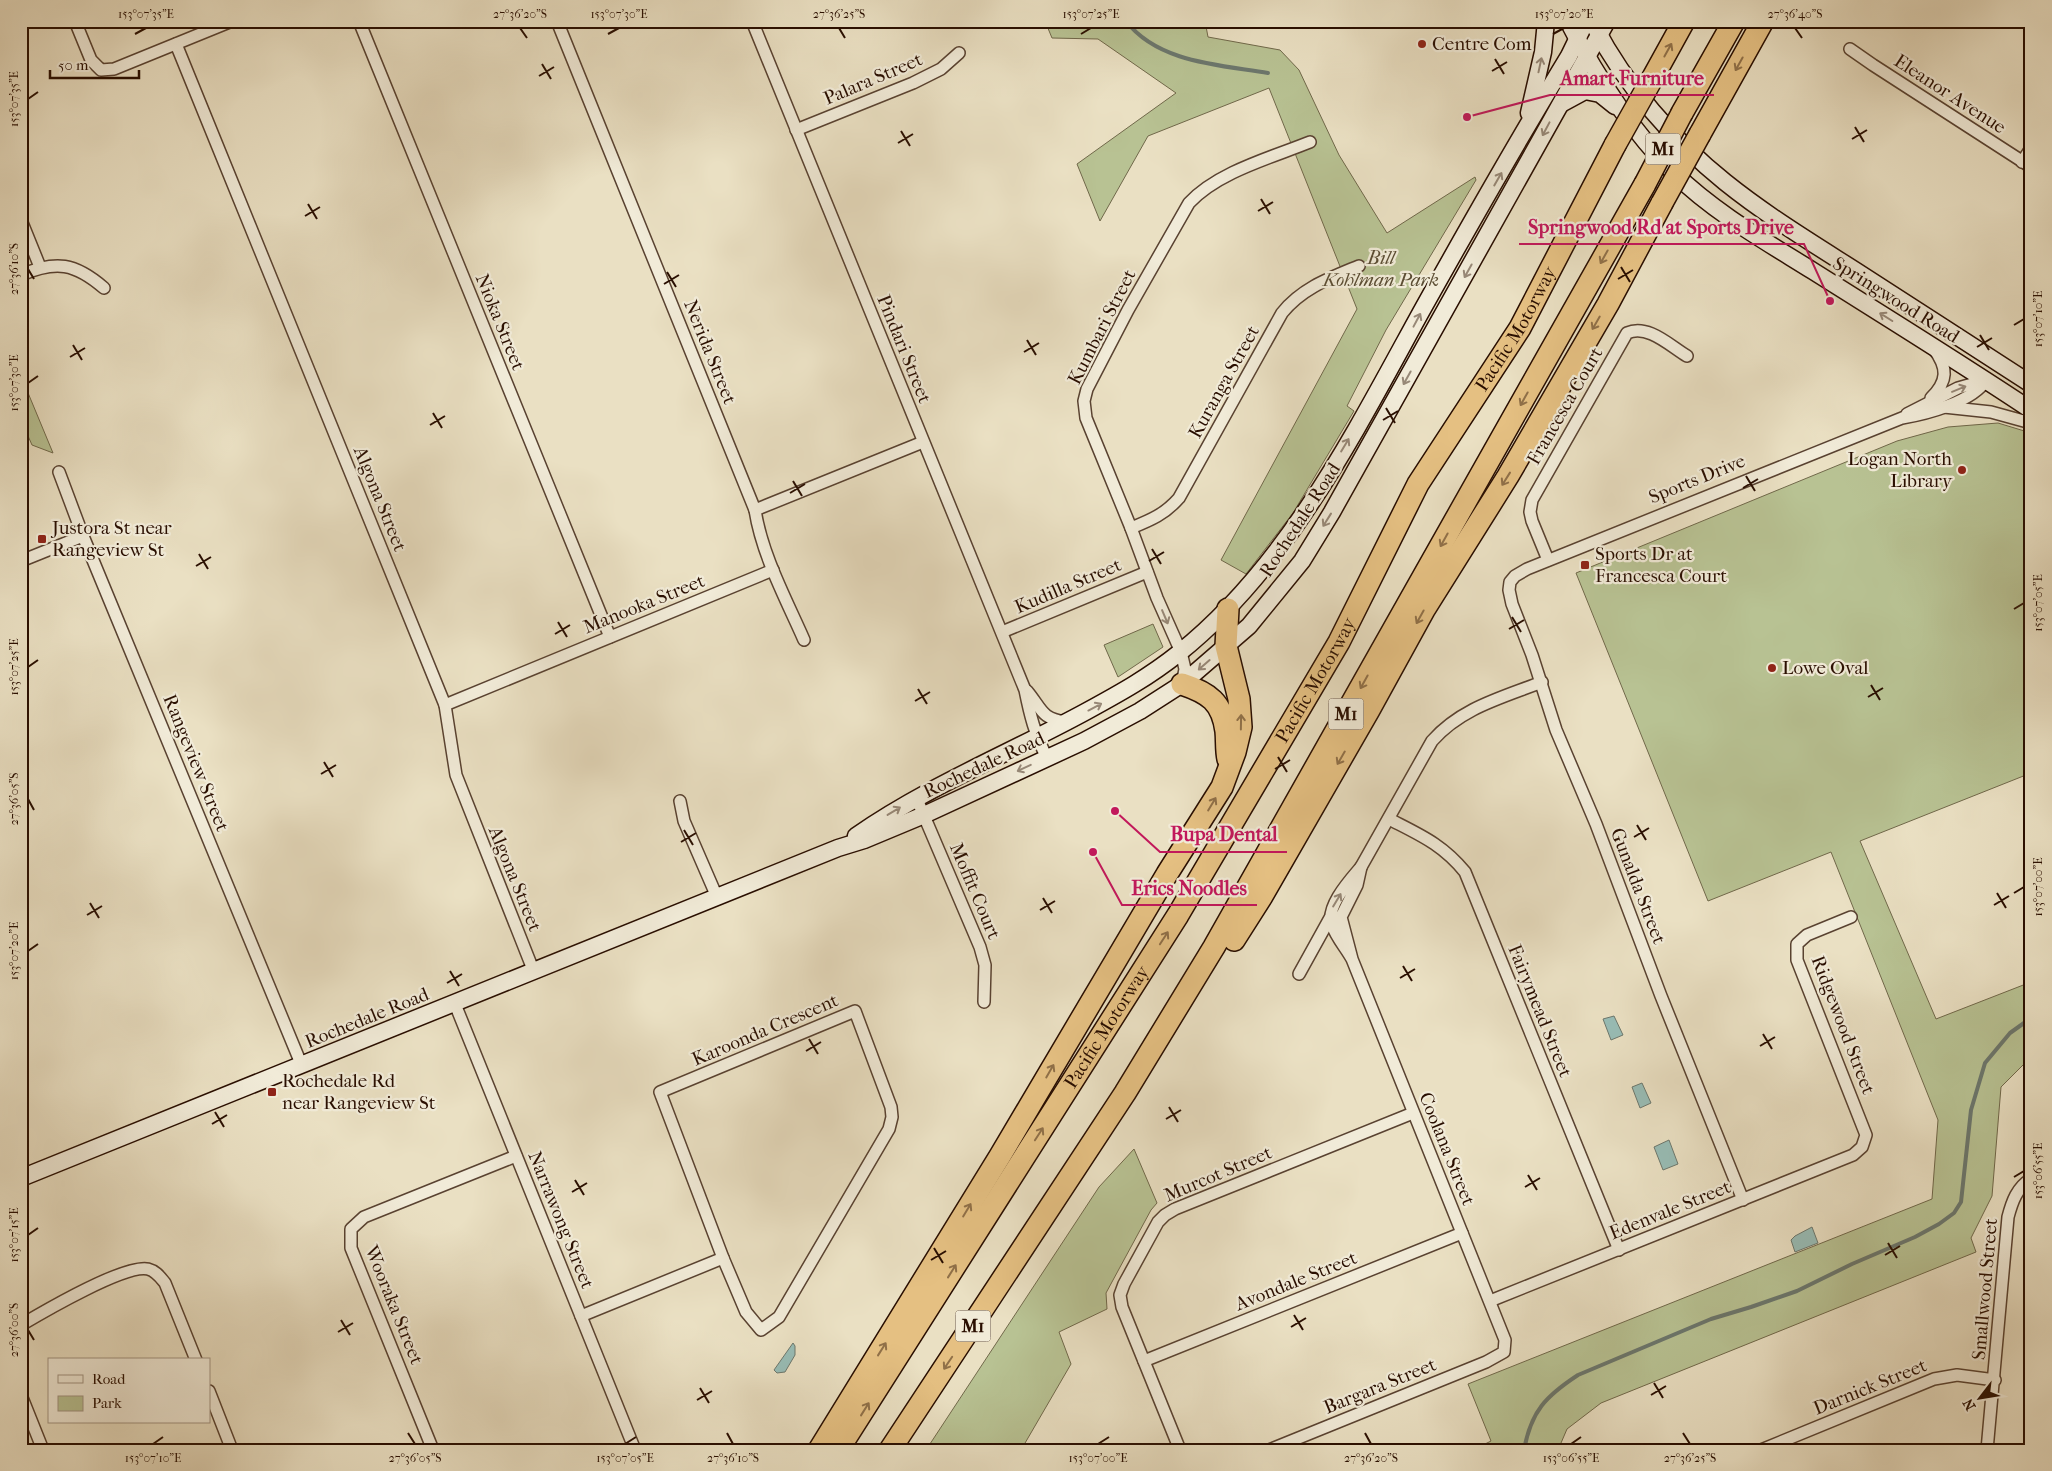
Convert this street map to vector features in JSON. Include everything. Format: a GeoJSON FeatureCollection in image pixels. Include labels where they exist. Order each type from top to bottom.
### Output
{"type":"FeatureCollection","features":[{"type":"Feature","properties":{"kind":"highway","name":"Pacific Motorway"},"geometry":{"type":"LineString","coordinates":[[838,1450],[1178,916],[1339,642],[1418,484],[1520,328],[1615,145],[1684,21]]}},
{"type":"Feature","properties":{"kind":"highway","name":"M1"},"geometry":{"type":"LineString","coordinates":[[890,1450],[1125,1093],[1214,948],[1645,184],[1682,113],[1734,21]]}},
{"type":"Feature","properties":{"kind":"highway"},"geometry":{"type":"LineString","coordinates":[[1033,1235],[1110,1136],[1262,896],[1424,610],[1513,468],[1608,304],[1762,21]]}},
{"type":"Feature","properties":{"kind":"highway"},"geometry":{"type":"LineString","coordinates":[[820,1450],[1000,1156],[1167,874],[1222,787],[1239,740],[1241,715],[1226,646],[1228,609]]}},
{"type":"Feature","properties":{"kind":"highway"},"geometry":{"type":"LineString","coordinates":[[1182,684],[1206,693],[1221,711],[1226,731],[1226,752],[1230,769]]}},
{"type":"Feature","properties":{"kind":"main road"},"geometry":{"type":"LineString","coordinates":[[1526,130],[1543,52],[1546,21]]}},
{"type":"Feature","properties":{"kind":"main road","name":"Springwood Road"},"geometry":{"type":"LineString","coordinates":[[1568,21],[1632,125],[1676,174],[1721,212],[2031,410]]}},
{"type":"Feature","properties":{"kind":"main road","name":"Rochedale Road"},"geometry":{"type":"LineString","coordinates":[[838,848],[916,797],[1036,738],[1140,682],[1181,652],[1228,609],[1271,559],[1315,496],[1394,363],[1578,39],[1586,21]]}},
{"type":"Feature","properties":{"kind":"main road","name":"Rochedale Road"},"geometry":{"type":"LineString","coordinates":[[21,1178],[924,815],[1084,741],[1140,711],[1182,684],[1248,626],[1302,561],[1332,512],[1559,104],[1588,56],[1599,26]]}},
{"type":"Feature","properties":{"kind":"main road","name":"Springwood Road"},"geometry":{"type":"LineString","coordinates":[[1599,26],[1650,108],[1700,161],[1724,181],[1810,241],[2031,384]]}},
{"type":"Feature","properties":{"kind":"main road"},"geometry":{"type":"LineString","coordinates":[[1559,104],[1585,90],[1593,91],[1613,104],[1632,125]]}},
{"type":"Feature","properties":{"kind":"main road","name":"Sports Drive"},"geometry":{"type":"LineString","coordinates":[[1986,380],[1998,362]]}},
{"type":"Feature","properties":{"kind":"street"},"geometry":{"type":"LineString","coordinates":[[75,21],[91,60],[100,70],[114,69],[232,21]]}},
{"type":"Feature","properties":{"kind":"street","name":"Nioka Street"},"geometry":{"type":"LineString","coordinates":[[359,21],[610,637]]}},
{"type":"Feature","properties":{"kind":"street","name":"Nerida Street"},"geometry":{"type":"LineString","coordinates":[[557,21],[755,510],[758,527],[773,570],[804,640]]}},
{"type":"Feature","properties":{"kind":"street","name":"Pindari Street"},"geometry":{"type":"LineString","coordinates":[[752,21],[1002,632],[1025,690],[1036,738],[1047,758]]}},
{"type":"Feature","properties":{"kind":"street","name":"Algona Street"},"geometry":{"type":"LineString","coordinates":[[176,44],[445,705],[456,775],[534,972]]}},
{"type":"Feature","properties":{"kind":"street","name":"Eleanor Avenue"},"geometry":{"type":"LineString","coordinates":[[1850,49],[2026,164]]}},
{"type":"Feature","properties":{"kind":"street","name":"Palara Street"},"geometry":{"type":"LineString","coordinates":[[796,130],[920,79],[941,69],[959,53]]}},
{"type":"Feature","properties":{"kind":"street","name":"Kumbari Street"},"geometry":{"type":"LineString","coordinates":[[1182,684],[1185,669],[1181,652],[1146,572],[1131,528],[1086,418],[1084,402],[1087,389],[1128,310],[1189,203],[1201,190],[1216,180],[1310,142]]}},
{"type":"Feature","properties":{"kind":"street"},"geometry":{"type":"LineString","coordinates":[[2026,164],[2031,148]]}},
{"type":"Feature","properties":{"kind":"street"},"geometry":{"type":"LineString","coordinates":[[21,220],[40,267]]}},
{"type":"Feature","properties":{"kind":"street"},"geometry":{"type":"LineString","coordinates":[[21,275],[40,267],[65,266],[87,273],[104,288]]}},
{"type":"Feature","properties":{"kind":"street","name":"Kuranga Street"},"geometry":{"type":"LineString","coordinates":[[1131,528],[1157,518],[1180,498],[1282,313],[1291,301],[1310,287],[1359,266]]}},
{"type":"Feature","properties":{"kind":"street","name":"Francesca Court"},"geometry":{"type":"LineString","coordinates":[[1548,560],[1532,520],[1530,512],[1532,500],[1627,334],[1635,330],[1646,331],[1687,356]]}},
{"type":"Feature","properties":{"kind":"street"},"geometry":{"type":"LineString","coordinates":[[1922,405],[1941,388],[1944,376],[1940,357],[1927,343]]}},
{"type":"Feature","properties":{"kind":"street","name":"Sports Drive"},"geometry":{"type":"LineString","coordinates":[[1510,582],[1520,572],[1548,560],[1902,418],[1922,405],[1958,388],[1986,380]]}},
{"type":"Feature","properties":{"kind":"street","name":"Sports Drive"},"geometry":{"type":"LineString","coordinates":[[1902,418],[1920,415],[1941,408],[1977,391],[1986,380]]}},
{"type":"Feature","properties":{"kind":"street","name":"Sports Drive"},"geometry":{"type":"LineString","coordinates":[[1941,408],[1991,412],[2031,424]]}},
{"type":"Feature","properties":{"kind":"street"},"geometry":{"type":"LineString","coordinates":[[755,510],[923,442]]}},
{"type":"Feature","properties":{"kind":"street","name":"Rangeview Street"},"geometry":{"type":"LineString","coordinates":[[60,472],[83,536],[302,1066]]}},
{"type":"Feature","properties":{"kind":"street"},"geometry":{"type":"LineString","coordinates":[[21,561],[83,536]]}},
{"type":"Feature","properties":{"kind":"street","name":"Manooka Street"},"geometry":{"type":"LineString","coordinates":[[445,705],[773,570]]}},
{"type":"Feature","properties":{"kind":"street","name":"Kudilla Street"},"geometry":{"type":"LineString","coordinates":[[1002,632],[1146,572]]}},
{"type":"Feature","properties":{"kind":"street","name":"Gunalda Street"},"geometry":{"type":"LineString","coordinates":[[1510,582],[1509,590],[1512,604],[1542,682],[1556,730],[1596,824],[1661,996],[1743,1200]]}},
{"type":"Feature","properties":{"kind":"street"},"geometry":{"type":"LineString","coordinates":[[1299,974],[1315,945],[1336,919],[1331,911],[1344,889],[1361,867],[1432,741],[1444,727],[1464,713],[1542,682]]}},
{"type":"Feature","properties":{"kind":"street","name":"Pindari Street"},"geometry":{"type":"LineString","coordinates":[[1025,690],[1045,717],[1053,721],[1067,722]]}},
{"type":"Feature","properties":{"kind":"street","name":"Moffit Court"},"geometry":{"type":"LineString","coordinates":[[916,797],[980,947],[985,965],[984,1002]]}},
{"type":"Feature","properties":{"kind":"street"},"geometry":{"type":"LineString","coordinates":[[680,801],[684,820],[717,897]]}},
{"type":"Feature","properties":{"kind":"street","name":"Fairymead Street"},"geometry":{"type":"LineString","coordinates":[[1389,819],[1436,844],[1452,855],[1465,872],[1619,1250]]}},
{"type":"Feature","properties":{"kind":"street","name":"Ridgewood Street"},"geometry":{"type":"LineString","coordinates":[[1851,917],[1807,935],[1797,944],[1798,960],[1866,1135],[1862,1148]]}},
{"type":"Feature","properties":{"kind":"street","name":"Coolana Street"},"geometry":{"type":"LineString","coordinates":[[1336,919],[1332,925],[1352,959]]}},
{"type":"Feature","properties":{"kind":"street","name":"Coolana Street"},"geometry":{"type":"LineString","coordinates":[[1336,919],[1490,1301],[1505,1340],[1504,1352]]}},
{"type":"Feature","properties":{"kind":"street"},"geometry":{"type":"LineString","coordinates":[[1315,945],[1331,938],[1340,940]]}},
{"type":"Feature","properties":{"kind":"street","name":"Narrawong Street"},"geometry":{"type":"LineString","coordinates":[[455,1004],[635,1450]]}},
{"type":"Feature","properties":{"kind":"street","name":"Karoonda Crescent"},"geometry":{"type":"LineString","coordinates":[[855,1011],[891,1107],[892,1117],[889,1129],[779,1317],[761,1330],[746,1312],[723,1258],[660,1092],[855,1011]]}},
{"type":"Feature","properties":{"kind":"street","name":"Murcot Street"},"geometry":{"type":"LineString","coordinates":[[1180,1450],[1122,1307],[1120,1295],[1124,1284],[1158,1222],[1165,1215],[1413,1113]]}},
{"type":"Feature","properties":{"kind":"street","name":"Edenvale Street"},"geometry":{"type":"LineString","coordinates":[[1490,1301],[1853,1155],[1862,1148]]}},
{"type":"Feature","properties":{"kind":"street","name":"Wooraka Street"},"geometry":{"type":"LineString","coordinates":[[433,1450],[351,1248],[351,1229],[364,1217],[516,1156]]}},
{"type":"Feature","properties":{"kind":"street","name":"Smallwood Street"},"geometry":{"type":"LineString","coordinates":[[1987,1450],[1995,1380],[2008,1217],[2011,1204],[2018,1192],[2031,1179]]}},
{"type":"Feature","properties":{"kind":"street","name":"Avondale Street"},"geometry":{"type":"LineString","coordinates":[[1144,1361],[1462,1233]]}},
{"type":"Feature","properties":{"kind":"street"},"geometry":{"type":"LineString","coordinates":[[582,1316],[723,1258]]}},
{"type":"Feature","properties":{"kind":"street"},"geometry":{"type":"LineString","coordinates":[[21,1325],[70,1296],[135,1269],[147,1269],[157,1273],[165,1283],[195,1358]]}},
{"type":"Feature","properties":{"kind":"street","name":"Bargara Street"},"geometry":{"type":"LineString","coordinates":[[1269,1450],[1486,1362],[1504,1352]]}},
{"type":"Feature","properties":{"kind":"street","name":"Darnick Street"},"geometry":{"type":"LineString","coordinates":[[1761,1450],[1934,1379],[1957,1375],[1995,1380]]}},
{"type":"Feature","properties":{"kind":"street"},"geometry":{"type":"LineString","coordinates":[[210,1394],[232,1450]]}},
{"type":"Feature","properties":{"kind":"street"},"geometry":{"type":"LineString","coordinates":[[21,1395],[43,1450]]}},
{"type":"Feature","properties":{"kind":"green space","name":"Bill Kohlman Park"},"geometry":{"type":"Polygon","coordinates":[[[1045,21],[1205,21],[1208,37],[1280,50],[1299,70],[1339,155],[1387,233],[1475,177],[1476,180],[1386,330],[1347,406],[1354,411],[1293,513],[1246,574],[1221,560],[1357,309],[1269,88],[1148,136],[1100,221],[1077,164],[1176,93],[1098,39],[1052,38],[1045,21]]]}},
{"type":"Feature","properties":{"kind":"green space"},"geometry":{"type":"Polygon","coordinates":[[[21,376],[53,453],[32,445],[21,420],[21,376]]]}},
{"type":"Feature","properties":{"kind":"green space"},"geometry":{"type":"Polygon","coordinates":[[[1998,423],[2031,433],[2031,773],[1860,841],[1936,1019],[2031,982],[2031,1057],[2001,1087],[1992,1196],[1971,1238],[1976,1252],[1601,1403],[1567,1429],[1558,1450],[1473,1450],[1491,1441],[1468,1384],[1932,1199],[1938,1120],[1831,852],[1708,901],[1576,573],[1897,441],[1948,427],[1998,423]]]}},
{"type":"Feature","properties":{"kind":"green space"},"geometry":{"type":"Polygon","coordinates":[[[1153,624],[1163,647],[1118,677],[1104,645],[1153,624]]]}},
{"type":"Feature","properties":{"kind":"green space"},"geometry":{"type":"Polygon","coordinates":[[[1134,1149],[1157,1203],[1151,1210],[1106,1293],[1107,1309],[1059,1332],[1071,1364],[1021,1450],[926,1450],[1099,1187],[1134,1149]]]}},
{"type":"Feature","properties":{"kind":"water"},"geometry":{"type":"Polygon","coordinates":[[[1614,1016],[1623,1035],[1611,1040],[1603,1019],[1614,1016]]]}},
{"type":"Feature","properties":{"kind":"water"},"geometry":{"type":"Polygon","coordinates":[[[1642,1083],[1651,1103],[1640,1108],[1632,1087],[1642,1083]]]}},
{"type":"Feature","properties":{"kind":"water"},"geometry":{"type":"Polygon","coordinates":[[[1669,1140],[1678,1164],[1663,1170],[1654,1147],[1669,1140]]]}},
{"type":"Feature","properties":{"kind":"water"},"geometry":{"type":"Polygon","coordinates":[[[1812,1227],[1818,1243],[1795,1252],[1791,1240],[1812,1227]]]}},
{"type":"Feature","properties":{"kind":"water"},"geometry":{"type":"Polygon","coordinates":[[[793,1343],[795,1355],[785,1372],[777,1373],[774,1370],[793,1343]]]}},
{"type":"Feature","properties":{"kind":"waterway"},"geometry":{"type":"LineString","coordinates":[[1126,21],[1139,35],[1155,46],[1173,54],[1191,60],[1268,73]]}},
{"type":"Feature","properties":{"kind":"waterway"},"geometry":{"type":"LineString","coordinates":[[1524,1450],[1531,1425],[1542,1406],[1557,1390],[1578,1375],[1711,1319],[1797,1291],[1852,1264],[1915,1237],[1939,1224],[1954,1213],[1961,1202],[1971,1110],[1985,1063],[2010,1033],[2031,1018]]}},
{"type":"Feature","properties":{"kind":"place","name":"Centre Com"},"geometry":{"type":"Point","coordinates":[1422,44]}},
{"type":"Feature","properties":{"kind":"place","name":"Amart Furniture"},"geometry":{"type":"Point","coordinates":[1467,117]}},
{"type":"Feature","properties":{"kind":"place","name":"Springwood Rd at Sports Drive"},"geometry":{"type":"Point","coordinates":[1830,301]}},
{"type":"Feature","properties":{"kind":"place","name":"Logan North Library"},"geometry":{"type":"Point","coordinates":[1962,470]}},
{"type":"Feature","properties":{"kind":"place","name":"Justora St near Rangeview St"},"geometry":{"type":"Point","coordinates":[42,539]}},
{"type":"Feature","properties":{"kind":"place","name":"Sports Dr at Francesca Court"},"geometry":{"type":"Point","coordinates":[1585,565]}},
{"type":"Feature","properties":{"kind":"place","name":"Lowe Oval"},"geometry":{"type":"Point","coordinates":[1772,668]}},
{"type":"Feature","properties":{"kind":"place","name":"Bupa Dental"},"geometry":{"type":"Point","coordinates":[1115,811]}},
{"type":"Feature","properties":{"kind":"place","name":"Erics Noodles"},"geometry":{"type":"Point","coordinates":[1093,852]}},
{"type":"Feature","properties":{"kind":"place","name":"Rochedale Rd near Rangeview St"},"geometry":{"type":"Point","coordinates":[272,1092]}}]}
